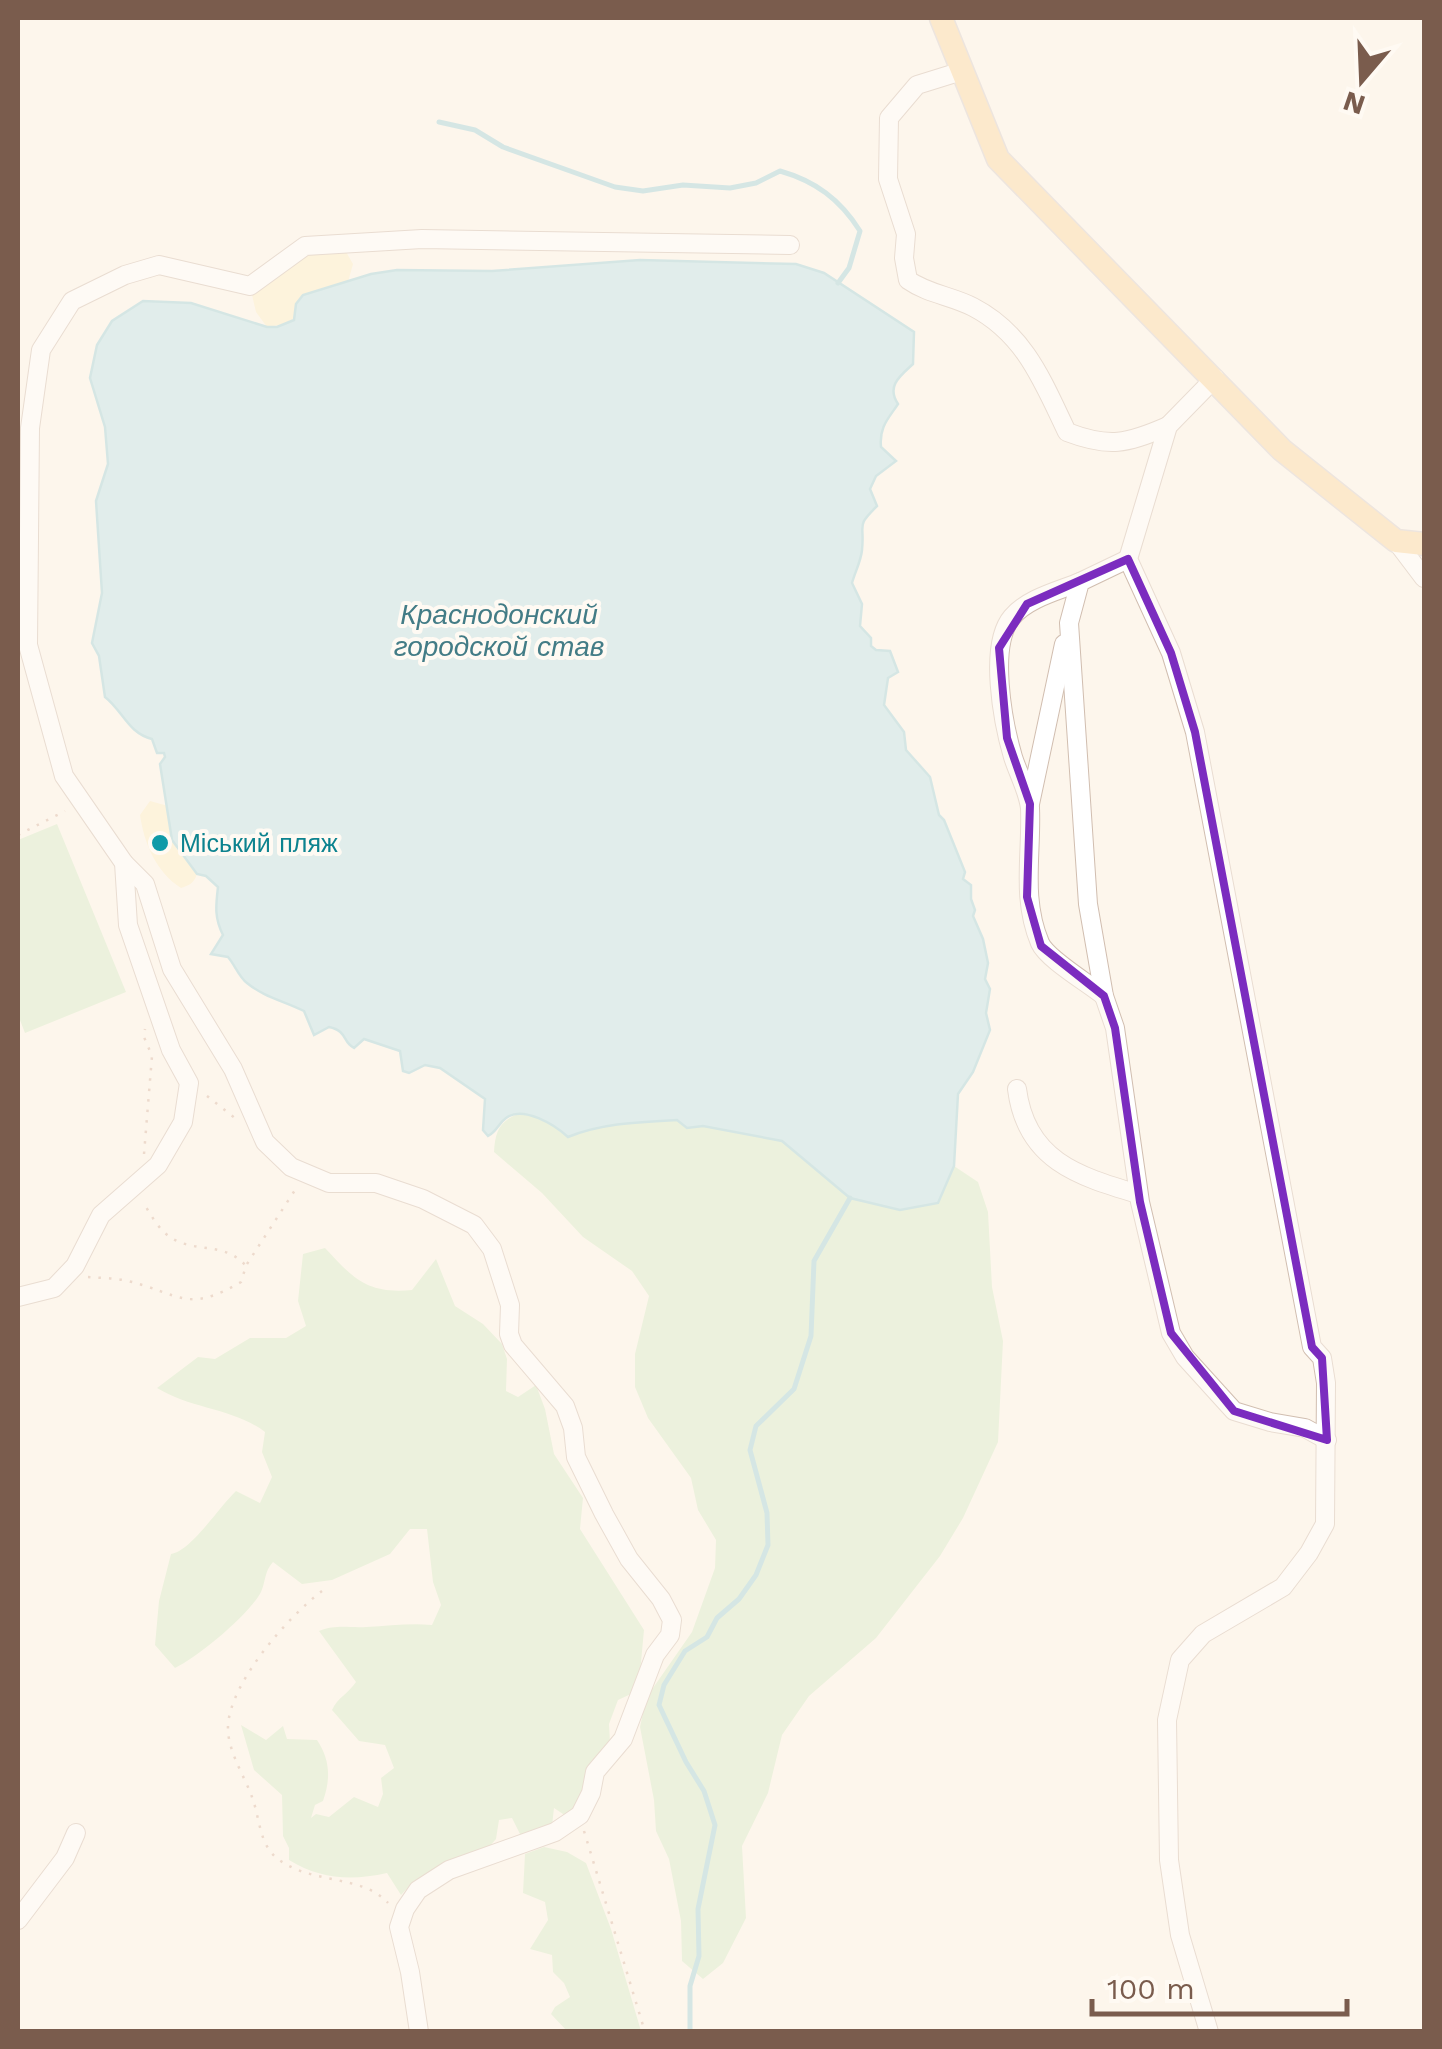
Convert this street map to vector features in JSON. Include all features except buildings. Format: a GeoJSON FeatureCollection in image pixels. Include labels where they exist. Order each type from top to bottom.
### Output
{"type":"FeatureCollection","features":[{"type":"Feature","properties":{"kind":"main road"},"geometry":{"type":"LineString","coordinates":[[941,18],[998,160],[1282,450],[1396,541],[1424,544]]}},
{"type":"Feature","properties":{"kind":"street"},"geometry":{"type":"LineString","coordinates":[[962,71],[917,85],[889,118],[888,178],[906,234],[904,258],[908,280],[994,318],[1025,348],[1043,378],[1066,432],[1093,442],[1116,444],[1168,426],[1214,378]]}},
{"type":"Feature","properties":{"kind":"street"},"geometry":{"type":"LineString","coordinates":[[419,2032],[399,1927],[405,1908],[418,1890],[449,1870],[555,1832],[580,1815],[591,1793],[595,1772],[623,1739],[656,1655],[670,1635],[672,1620],[661,1599],[629,1559],[604,1514],[576,1457],[573,1428],[565,1406],[513,1346],[509,1334],[510,1306],[492,1249],[474,1225],[423,1198],[376,1183],[329,1182],[291,1167],[265,1142],[233,1069],[172,969],[145,884],[124,863],[64,776],[28,645],[30,428],[41,350],[72,301],[125,275],[159,265],[250,286],[305,246],[422,239],[790,245]]}},
{"type":"Feature","properties":{"kind":"street"},"geometry":{"type":"LineString","coordinates":[[1168,426],[1128,559],[1171,653],[1196,732],[1312,1347],[1322,1358],[1327,1440],[1325,1524],[1309,1554],[1283,1588],[1203,1634],[1180,1660],[1172,1690],[1166,1771],[1168,1860],[1180,1934],[1209,2032]]}},
{"type":"Feature","properties":{"kind":"street"},"geometry":{"type":"LineString","coordinates":[[1396,541],[1424,578]]}},
{"type":"Feature","properties":{"kind":"street"},"geometry":{"type":"LineString","coordinates":[[1030,804],[1007,738],[999,648],[1004,631],[1027,604],[1128,559]]}},
{"type":"Feature","properties":{"kind":"street"},"geometry":{"type":"LineString","coordinates":[[1080,582],[1030,804],[1027,897],[1041,946],[1104,996]]}},
{"type":"Feature","properties":{"kind":"street"},"geometry":{"type":"LineString","coordinates":[[1069,623],[1088,904],[1104,996],[1114,1028],[1138,1194],[1172,1334],[1186,1357],[1234,1412],[1306,1428],[1327,1440]]}},
{"type":"Feature","properties":{"kind":"street"},"geometry":{"type":"LineString","coordinates":[[18,1298],[54,1288],[74,1266],[101,1216],[158,1165],[183,1122],[190,1083],[171,1050],[128,926],[124,863]]}},
{"type":"Feature","properties":{"kind":"street"},"geometry":{"type":"LineString","coordinates":[[1016,1088],[1020,1114],[1036,1141],[1060,1164],[1092,1180],[1138,1194]]}},
{"type":"Feature","properties":{"kind":"street"},"geometry":{"type":"LineString","coordinates":[[18,1920],[65,1858],[76,1833]]}},
{"type":"Feature","properties":{"kind":"path"},"geometry":{"type":"LineString","coordinates":[[18,834],[81,803]]}},
{"type":"Feature","properties":{"kind":"path"},"geometry":{"type":"LineString","coordinates":[[150,993],[144,1037],[152,1059],[142,1200],[170,1238],[236,1254],[246,1266]]}},
{"type":"Feature","properties":{"kind":"path"},"geometry":{"type":"LineString","coordinates":[[152,1059],[234,1118]]}},
{"type":"Feature","properties":{"kind":"path"},"geometry":{"type":"LineString","coordinates":[[84,1276],[128,1281],[186,1301],[204,1299],[232,1287],[241,1282],[246,1266],[306,1173]]}},
{"type":"Feature","properties":{"kind":"path"},"geometry":{"type":"LineString","coordinates":[[322,1591],[284,1625],[238,1691],[231,1707],[230,1744],[252,1795],[263,1840],[275,1858],[316,1878],[376,1890],[392,1908],[399,1927]]}},
{"type":"Feature","properties":{"kind":"path"},"geometry":{"type":"LineString","coordinates":[[580,1815],[644,2032]]}},
{"type":"Feature","properties":{"kind":"highlighted area"},"geometry":{"type":"Polygon","coordinates":[[[1128,559],[1171,653],[1195,732],[1312,1347],[1322,1358],[1327,1440],[1234,1411],[1171,1333],[1140,1202],[1115,1028],[1104,996],[1041,946],[1027,897],[1030,804],[1007,738],[999,648],[1027,604],[1128,559]]]}},
{"type":"Feature","properties":{"kind":"green space"},"geometry":{"type":"Polygon","coordinates":[[[57,824],[126,992],[25,1033],[18,1015],[18,840],[57,824]]]}},
{"type":"Feature","properties":{"kind":"green space"},"geometry":{"type":"Polygon","coordinates":[[[518,1114],[575,1135],[595,1126],[677,1120],[687,1128],[703,1126],[782,1141],[850,1198],[900,1210],[938,1203],[954,1166],[978,1182],[988,1212],[992,1287],[1003,1341],[998,1442],[963,1518],[940,1556],[876,1638],[809,1696],[782,1735],[768,1793],[742,1846],[746,1918],[723,1963],[703,1979],[682,1961],[681,1921],[669,1859],[656,1831],[640,1727],[646,1698],[692,1632],[715,1568],[716,1540],[698,1510],[691,1478],[648,1418],[635,1387],[635,1354],[649,1296],[632,1271],[583,1237],[542,1193],[494,1152],[499,1128],[518,1114]]]}},
{"type":"Feature","properties":{"kind":"green space"},"geometry":{"type":"Polygon","coordinates":[[[325,1248],[362,1282],[397,1291],[412,1290],[436,1259],[455,1306],[483,1324],[502,1344],[507,1359],[506,1391],[518,1397],[536,1385],[554,1454],[583,1498],[580,1529],[644,1630],[640,1673],[631,1694],[618,1700],[609,1724],[610,1742],[569,1818],[554,1808],[552,1826],[522,1838],[512,1818],[499,1820],[496,1839],[489,1847],[414,1881],[401,1895],[387,1873],[336,1877],[289,1860],[283,1836],[282,1795],[254,1770],[241,1725],[266,1740],[283,1726],[287,1739],[317,1740],[325,1754],[328,1777],[323,1801],[315,1805],[311,1818],[316,1814],[329,1817],[354,1797],[378,1807],[383,1794],[381,1778],[394,1768],[385,1745],[359,1741],[332,1710],[356,1682],[319,1631],[337,1627],[432,1625],[441,1605],[433,1582],[427,1529],[410,1529],[390,1554],[332,1580],[302,1584],[273,1562],[255,1601],[196,1655],[175,1668],[155,1645],[159,1601],[171,1554],[196,1537],[236,1491],[260,1503],[272,1477],[262,1452],[265,1432],[239,1418],[157,1388],[198,1357],[215,1359],[250,1338],[286,1338],[306,1326],[298,1301],[303,1254],[325,1248]]]}},
{"type":"Feature","properties":{"kind":"green space"},"geometry":{"type":"Polygon","coordinates":[[[544,1847],[567,1852],[586,1863],[611,1929],[641,2031],[567,2031],[551,2014],[570,1997],[553,1972],[552,1955],[530,1949],[548,1920],[545,1902],[523,1893],[525,1854],[544,1847]]]}},
{"type":"Feature","properties":{"kind":"sand"},"geometry":{"type":"Polygon","coordinates":[[[345,250],[353,264],[348,282],[303,295],[291,323],[267,327],[256,312],[252,295],[262,283],[303,253],[345,250]]]}},
{"type":"Feature","properties":{"kind":"sand","name":"Міський пляж"},"geometry":{"type":"Polygon","coordinates":[[[150,801],[168,806],[174,844],[197,874],[187,886],[181,888],[165,874],[148,846],[140,815],[150,801]]]}},
{"type":"Feature","properties":{"kind":"water","name":"Краснодонский городской став"},"geometry":{"type":"Polygon","coordinates":[[[640,260],[796,264],[824,273],[914,332],[913,364],[896,382],[893,392],[898,404],[881,434],[881,447],[896,461],[876,476],[870,489],[877,506],[863,522],[861,554],[852,583],[862,604],[860,626],[871,638],[871,646],[890,651],[898,672],[888,678],[884,705],[904,732],[906,750],[930,777],[939,815],[965,872],[963,879],[971,885],[973,916],[988,963],[985,979],[990,989],[986,1013],[990,1030],[973,1072],[958,1094],[954,1166],[938,1203],[900,1210],[850,1198],[782,1141],[703,1126],[687,1128],[677,1120],[608,1126],[568,1137],[547,1122],[521,1114],[506,1118],[488,1136],[483,1130],[485,1099],[440,1068],[425,1065],[409,1073],[403,1071],[400,1051],[364,1039],[354,1048],[339,1031],[329,1027],[314,1035],[304,1011],[254,988],[228,957],[211,954],[223,935],[217,917],[218,887],[206,876],[197,874],[172,840],[160,764],[164,753],[157,753],[152,739],[131,727],[105,697],[99,656],[92,643],[102,593],[96,501],[108,464],[105,427],[90,378],[97,345],[112,321],[143,301],[191,303],[277,327],[294,320],[296,304],[303,295],[371,274],[397,270],[492,271],[640,260]]]}},
{"type":"Feature","properties":{"kind":"waterway"},"geometry":{"type":"LineString","coordinates":[[439,122],[475,130],[503,147],[615,187],[643,191],[683,185],[730,188],[756,183],[780,171],[793,175],[835,201],[860,231],[849,268],[838,283]]}},
{"type":"Feature","properties":{"kind":"waterway"},"geometry":{"type":"LineString","coordinates":[[690,2032],[690,1986],[699,1956],[698,1909],[715,1825],[704,1791],[659,1705],[664,1685],[685,1651],[707,1637],[717,1618],[739,1599],[756,1575],[768,1545],[767,1513],[750,1450],[756,1426],[794,1389],[811,1336],[814,1261],[850,1198]]}},
{"type":"Feature","properties":{"kind":"place","name":"Міський пляж"},"geometry":{"type":"Point","coordinates":[160,843]}}]}
